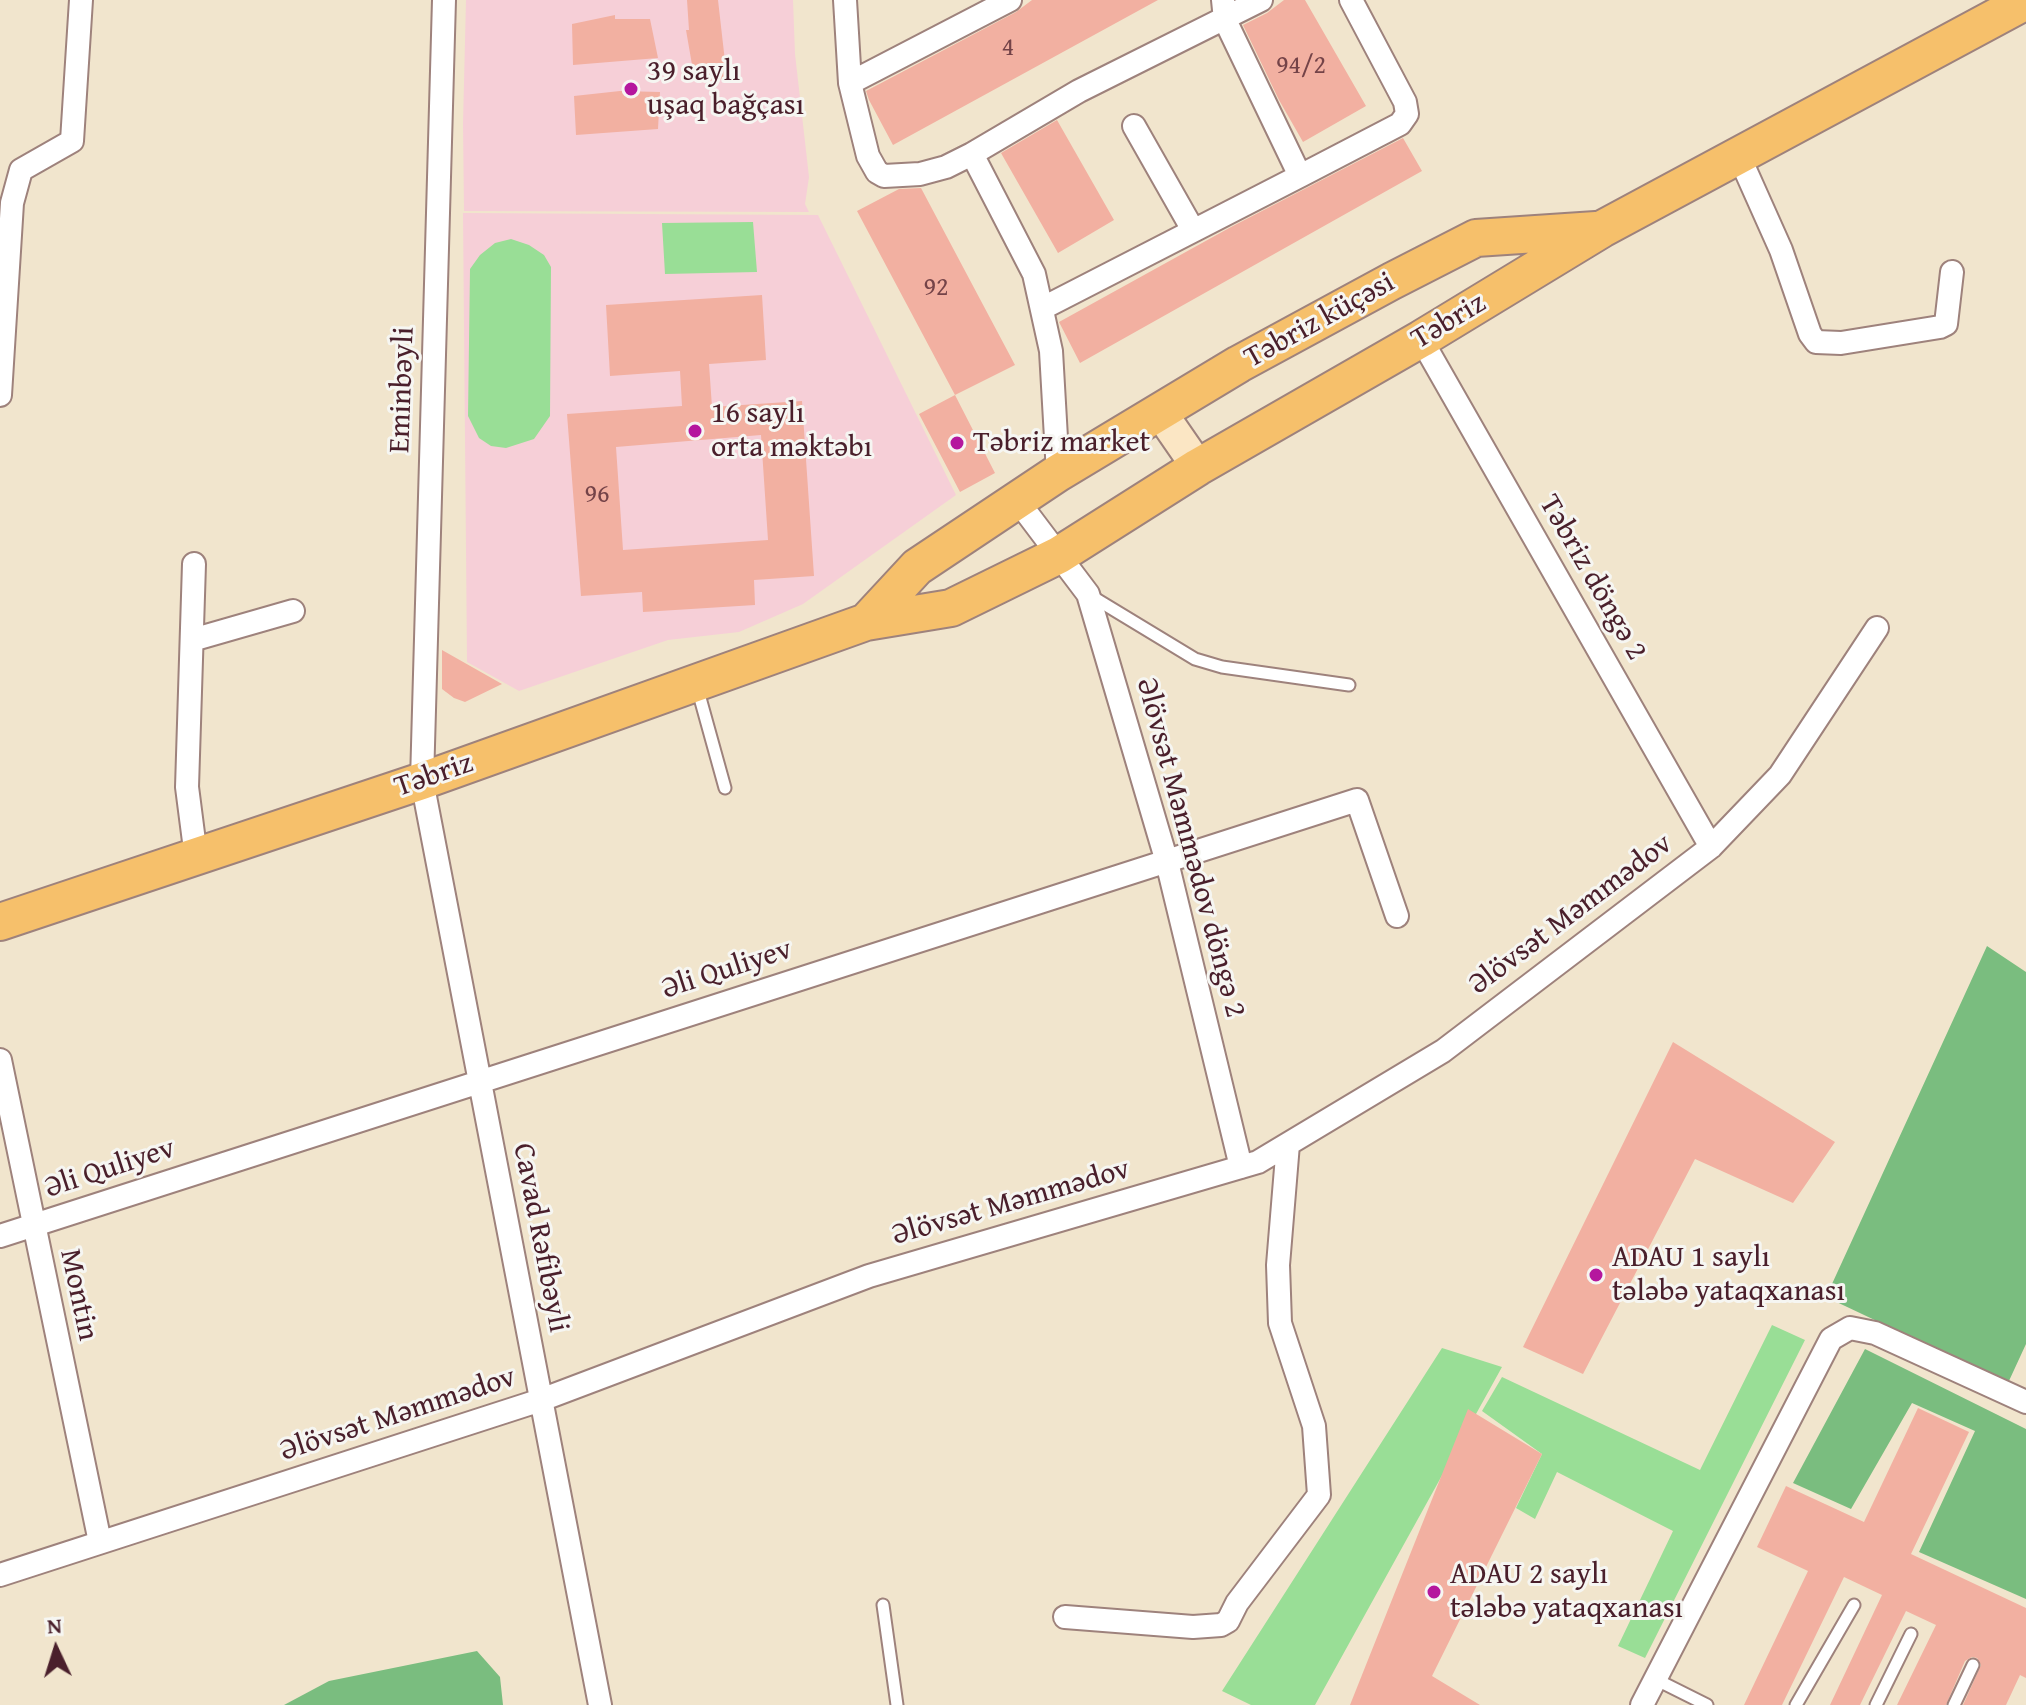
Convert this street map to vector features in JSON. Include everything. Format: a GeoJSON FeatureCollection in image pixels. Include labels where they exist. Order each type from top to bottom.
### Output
{"type":"FeatureCollection","features":[{"type":"Feature","properties":{"kind":"main road","name":"Təbriz"},"geometry":{"type":"LineString","coordinates":[[0,922],[422,781],[866,622],[951,608],[1059,555],[1198,467],[1421,339],[1602,229],[2026,1]]}},
{"type":"Feature","properties":{"kind":"main road","name":"Təbriz küçəsi"},"geometry":{"type":"LineString","coordinates":[[1058,473],[1295,334],[1476,238],[1602,229]]}},
{"type":"Feature","properties":{"kind":"main road"},"geometry":{"type":"LineString","coordinates":[[1160,412],[1198,467]]}},
{"type":"Feature","properties":{"kind":"main road","name":"Təbriz"},"geometry":{"type":"LineString","coordinates":[[866,622],[917,567],[1058,473]]}},
{"type":"Feature","properties":{"kind":"street"},"geometry":{"type":"LineString","coordinates":[[0,395],[12,203],[21,170],[72,141],[81,0]]}},
{"type":"Feature","properties":{"kind":"street","name":"Eminbəyli"},"geometry":{"type":"LineString","coordinates":[[422,781],[444,0]]}},
{"type":"Feature","properties":{"kind":"street"},"geometry":{"type":"LineString","coordinates":[[845,0],[850,83],[868,156],[877,172],[884,176],[920,174],[946,167],[1224,10],[1261,0]]}},
{"type":"Feature","properties":{"kind":"street"},"geometry":{"type":"LineString","coordinates":[[850,83],[1010,0]]}},
{"type":"Feature","properties":{"kind":"street"},"geometry":{"type":"LineString","coordinates":[[1043,308],[1400,124],[1407,114],[1405,102],[1351,0]]}},
{"type":"Feature","properties":{"kind":"street"},"geometry":{"type":"LineString","coordinates":[[1224,10],[1300,176]]}},
{"type":"Feature","properties":{"kind":"street"},"geometry":{"type":"LineString","coordinates":[[1134,126],[1193,230]]}},
{"type":"Feature","properties":{"kind":"street"},"geometry":{"type":"LineString","coordinates":[[972,154],[1034,274],[1051,351],[1058,473]]}},
{"type":"Feature","properties":{"kind":"street"},"geometry":{"type":"LineString","coordinates":[[1739,156],[1781,250],[1810,334],[1816,342],[1841,343],[1946,324],[1952,272]]}},
{"type":"Feature","properties":{"kind":"street","name":"Təbriz döngə 2"},"geometry":{"type":"LineString","coordinates":[[1421,339],[1711,847]]}},
{"type":"Feature","properties":{"kind":"street","name":"Əlövsət Məmmədov döngə 2"},"geometry":{"type":"LineString","coordinates":[[1017,500],[1088,594],[1167,862],[1241,1167]]}},
{"type":"Feature","properties":{"kind":"street"},"geometry":{"type":"LineString","coordinates":[[194,564],[187,787],[196,857]]}},
{"type":"Feature","properties":{"kind":"street"},"geometry":{"type":"LineString","coordinates":[[192,640],[293,611]]}},
{"type":"Feature","properties":{"kind":"street","name":"Əlövsət Məmmədov"},"geometry":{"type":"LineString","coordinates":[[0,1575],[541,1400],[869,1276],[1258,1162],[1443,1051],[1711,847],[1780,775],[1877,628]]}},
{"type":"Feature","properties":{"kind":"street","name":"Cavad Rəfibəyli"},"geometry":{"type":"LineString","coordinates":[[422,781],[600,1705]]}},
{"type":"Feature","properties":{"kind":"street","name":"Əli Quliyev"},"geometry":{"type":"LineString","coordinates":[[0,1236],[1357,800],[1397,916]]}},
{"type":"Feature","properties":{"kind":"street","name":"Montin"},"geometry":{"type":"LineString","coordinates":[[0,1060],[100,1542]]}},
{"type":"Feature","properties":{"kind":"street"},"geometry":{"type":"LineString","coordinates":[[1065,1617],[1193,1627],[1221,1625],[1228,1621],[1237,1603],[1319,1495],[1314,1426],[1280,1323],[1278,1265],[1288,1144]]}},
{"type":"Feature","properties":{"kind":"street"},"geometry":{"type":"LineString","coordinates":[[1642,1705],[1831,1339],[1850,1328],[1875,1333],[2026,1402]]}},
{"type":"Feature","properties":{"kind":"lane"},"geometry":{"type":"LineString","coordinates":[[1088,594],[1195,659],[1222,667],[1349,685]]}},
{"type":"Feature","properties":{"kind":"lane"},"geometry":{"type":"LineString","coordinates":[[696,683],[725,788]]}},
{"type":"Feature","properties":{"kind":"lane"},"geometry":{"type":"LineString","coordinates":[[883,1605],[897,1705]]}},
{"type":"Feature","properties":{"kind":"lane"},"geometry":{"type":"LineString","coordinates":[[1796,1705],[1854,1605]]}},
{"type":"Feature","properties":{"kind":"lane"},"geometry":{"type":"LineString","coordinates":[[1876,1705],[1911,1634]]}},
{"type":"Feature","properties":{"kind":"lane"},"geometry":{"type":"LineString","coordinates":[[1954,1705],[1973,1665]]}},
{"type":"Feature","properties":{"kind":"lane"},"geometry":{"type":"LineString","coordinates":[[1654,1679],[1707,1705]]}},
{"type":"Feature","properties":{"kind":"shaded area","name":"39 saylı uşaq bağçası"},"geometry":{"type":"Polygon","coordinates":[[[466,0],[793,0],[795,54],[809,177],[805,204],[809,212],[464,211],[466,0]]]}},
{"type":"Feature","properties":{"kind":"shaded area","name":"16 saylı orta məktəbı"},"geometry":{"type":"Polygon","coordinates":[[[463,213],[818,215],[956,495],[803,604],[739,632],[668,640],[519,691],[467,662],[463,213]]]}},
{"type":"Feature","properties":{"kind":"green space"},"geometry":{"type":"Polygon","coordinates":[[[753,222],[757,272],[665,274],[662,223],[753,222]]]}},
{"type":"Feature","properties":{"kind":"green space"},"geometry":{"type":"Polygon","coordinates":[[[511,239],[529,245],[544,255],[551,267],[550,416],[534,439],[506,448],[491,446],[479,438],[468,416],[470,269],[480,255],[495,243],[511,239]]]}},
{"type":"Feature","properties":{"kind":"green space"},"geometry":{"type":"Polygon","coordinates":[[[1987,946],[2026,972],[2026,1344],[2008,1383],[1826,1297],[1987,946]]]}},
{"type":"Feature","properties":{"kind":"green space"},"geometry":{"type":"Polygon","coordinates":[[[1772,1325],[1805,1340],[1645,1658],[1618,1646],[1673,1531],[1557,1472],[1535,1519],[1516,1508],[1542,1454],[1482,1411],[1502,1377],[1700,1470],[1772,1325]]]}},
{"type":"Feature","properties":{"kind":"green space"},"geometry":{"type":"Polygon","coordinates":[[[1442,1348],[1502,1367],[1315,1705],[1251,1705],[1222,1691],[1442,1348]]]}},
{"type":"Feature","properties":{"kind":"green space"},"geometry":{"type":"Polygon","coordinates":[[[1865,1349],[2026,1429],[2026,1599],[1919,1552],[1975,1431],[1912,1403],[1851,1509],[1793,1483],[1865,1349]]]}},
{"type":"Feature","properties":{"kind":"green space"},"geometry":{"type":"Polygon","coordinates":[[[477,1651],[500,1677],[503,1705],[284,1705],[329,1681],[477,1651]]]}},
{"type":"Feature","properties":{"kind":"building"},"geometry":{"type":"Polygon","coordinates":[[[687,0],[718,0],[727,79],[695,82],[686,30],[689,30],[687,0]]]}},
{"type":"Feature","properties":{"kind":"building"},"geometry":{"type":"Polygon","coordinates":[[[1032,0],[1158,0],[893,145],[866,91],[1016,12],[1032,0]]]}},
{"type":"Feature","properties":{"kind":"building"},"geometry":{"type":"Polygon","coordinates":[[[1284,0],[1305,0],[1366,106],[1303,142],[1243,25],[1284,0]]]}},
{"type":"Feature","properties":{"kind":"building"},"geometry":{"type":"Polygon","coordinates":[[[615,15],[615,19],[650,19],[658,58],[573,65],[572,24],[615,15]]]}},
{"type":"Feature","properties":{"kind":"building"},"geometry":{"type":"Polygon","coordinates":[[[620,91],[660,92],[658,129],[576,135],[574,96],[620,91]]]}},
{"type":"Feature","properties":{"kind":"building"},"geometry":{"type":"Polygon","coordinates":[[[1057,120],[1114,220],[1058,253],[1001,153],[1057,120]]]}},
{"type":"Feature","properties":{"kind":"building"},"geometry":{"type":"Polygon","coordinates":[[[1403,138],[1422,171],[1080,363],[1059,322],[1231,227],[1403,138]]]}},
{"type":"Feature","properties":{"kind":"building"},"geometry":{"type":"Polygon","coordinates":[[[921,188],[1015,365],[955,395],[857,211],[899,189],[921,188]]]}},
{"type":"Feature","properties":{"kind":"building"},"geometry":{"type":"Polygon","coordinates":[[[762,295],[766,360],[709,364],[712,407],[802,401],[814,576],[754,580],[755,605],[643,612],[642,592],[581,596],[567,414],[682,406],[680,371],[610,376],[606,305],[762,295]],[[761,435],[616,447],[623,550],[768,540],[761,435]]]}},
{"type":"Feature","properties":{"kind":"building","name":"Təbriz market"},"geometry":{"type":"Polygon","coordinates":[[[955,395],[995,473],[960,492],[919,414],[955,395]]]}},
{"type":"Feature","properties":{"kind":"building"},"geometry":{"type":"Polygon","coordinates":[[[442,650],[502,684],[465,702],[454,698],[442,689],[442,650]]]}},
{"type":"Feature","properties":{"kind":"building","name":"ADAU 1 saylı tələbə yataqxanası"},"geometry":{"type":"Polygon","coordinates":[[[1673,1042],[1835,1142],[1793,1203],[1695,1159],[1583,1374],[1523,1347],[1673,1042]]]}},
{"type":"Feature","properties":{"kind":"building"},"geometry":{"type":"Polygon","coordinates":[[[1918,1408],[1969,1432],[1911,1554],[2026,1608],[2026,1678],[2020,1675],[2006,1705],[1963,1705],[1981,1665],[1977,1658],[1972,1657],[1965,1661],[1946,1705],[1897,1705],[1936,1625],[1906,1611],[1860,1705],[1830,1705],[1882,1595],[1844,1577],[1782,1705],[1744,1705],[1808,1571],[1757,1547],[1786,1486],[1864,1522],[1918,1408]]]}},
{"type":"Feature","properties":{"kind":"building","name":"ADAU 2 saylı tələbə yataqxanası"},"geometry":{"type":"Polygon","coordinates":[[[1468,1409],[1542,1454],[1432,1676],[1480,1705],[1350,1705],[1468,1409]]]}},
{"type":"Feature","properties":{"kind":"place","name":"39 saylı uşaq bağçası"},"geometry":{"type":"Point","coordinates":[631,89]}},
{"type":"Feature","properties":{"kind":"place","name":"16 saylı orta məktəbı"},"geometry":{"type":"Point","coordinates":[695,431]}},
{"type":"Feature","properties":{"kind":"place","name":"Təbriz market"},"geometry":{"type":"Point","coordinates":[957,443]}},
{"type":"Feature","properties":{"kind":"place","name":"ADAU 1 saylı tələbə yataqxanası"},"geometry":{"type":"Point","coordinates":[1596,1275]}},
{"type":"Feature","properties":{"kind":"place","name":"ADAU 2 saylı tələbə yataqxanası"},"geometry":{"type":"Point","coordinates":[1434,1592]}}]}
